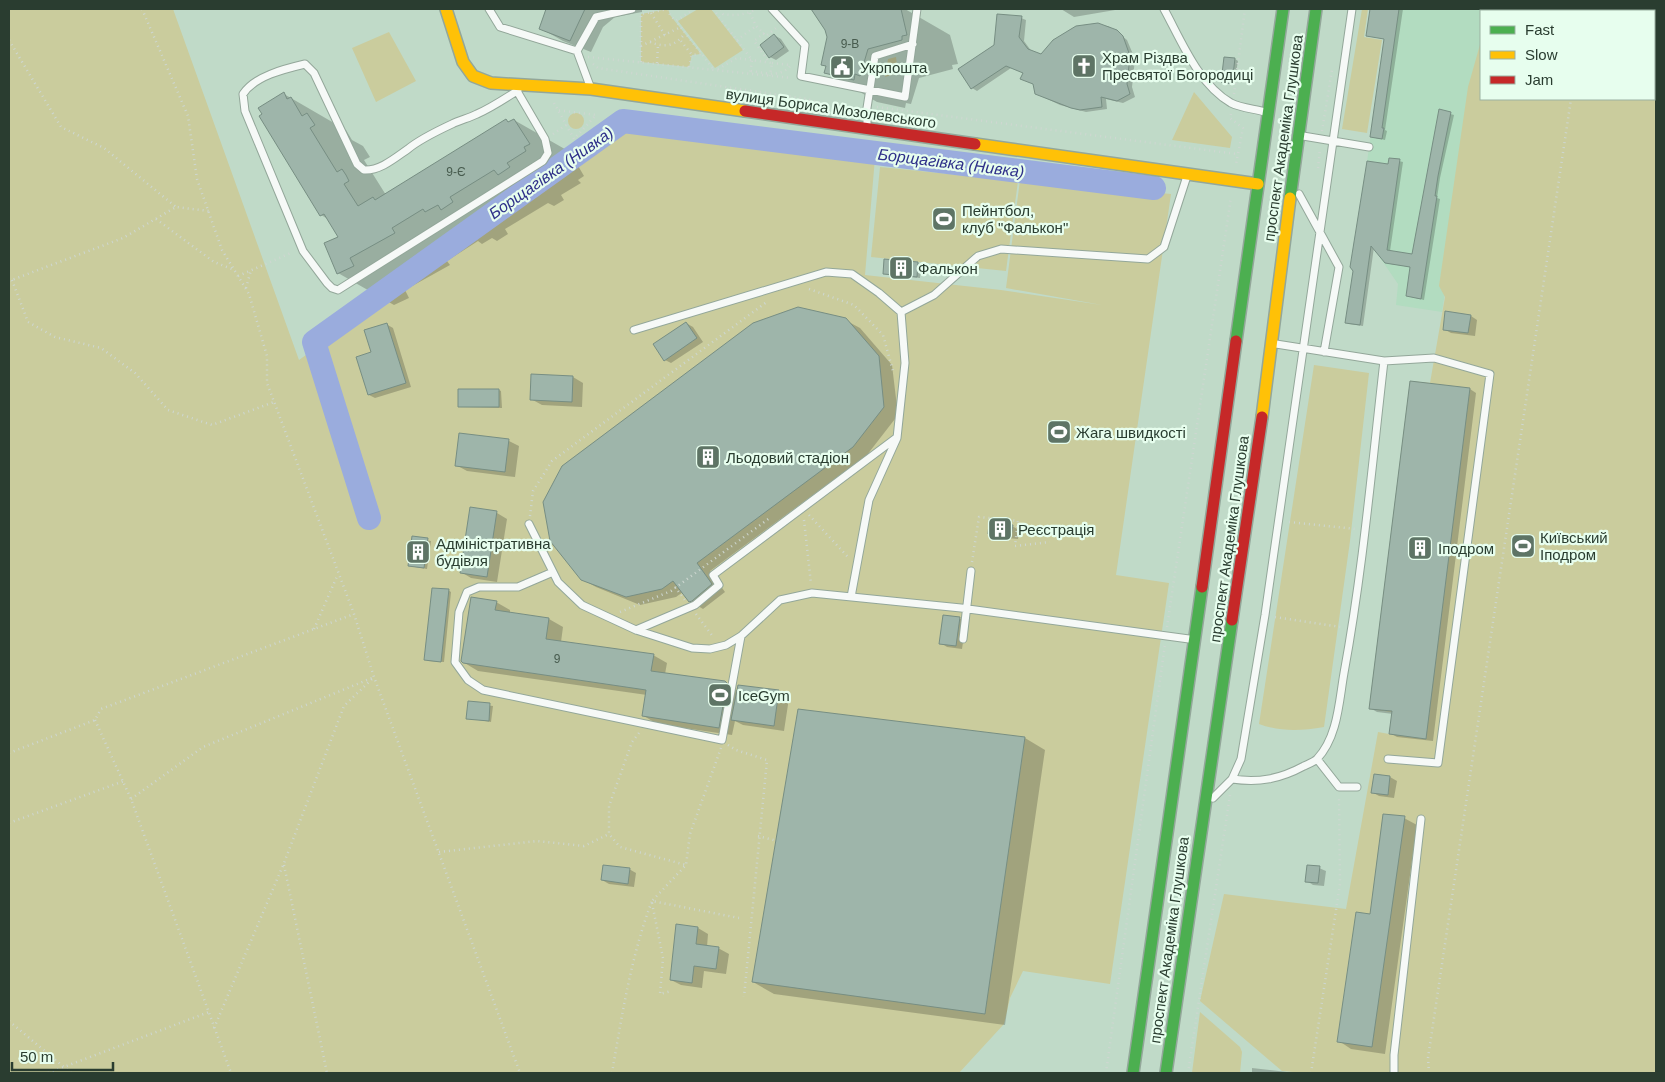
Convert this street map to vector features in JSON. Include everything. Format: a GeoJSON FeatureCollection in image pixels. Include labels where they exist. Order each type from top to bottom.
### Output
{"type":"FeatureCollection","features":[{"type":"Feature","properties":{"kind":"main road","name":"вулиця Бориса Мозолевського"},"geometry":{"type":"LineString","coordinates":[[446,9],[463,62],[473,76],[491,83],[591,88],[1233,182],[1258,184]]}},
{"type":"Feature","properties":{"kind":"main road","name":"проспект Академіка Глушкова"},"geometry":{"type":"LineString","coordinates":[[1133,1073],[1283,9]]}},
{"type":"Feature","properties":{"kind":"main road","name":"проспект Академіка Глушкова"},"geometry":{"type":"LineString","coordinates":[[1166,1073],[1203,809],[1230,644],[1316,9]]}},
{"type":"Feature","properties":{"kind":"lane"},"geometry":{"type":"LineString","coordinates":[[489,9],[500,27],[577,51]]}},
{"type":"Feature","properties":{"kind":"lane"},"geometry":{"type":"LineString","coordinates":[[591,88],[577,51],[596,17],[632,9]]}},
{"type":"Feature","properties":{"kind":"lane"},"geometry":{"type":"LineString","coordinates":[[772,9],[805,45],[801,76],[905,97],[917,9]]}},
{"type":"Feature","properties":{"kind":"lane"},"geometry":{"type":"LineString","coordinates":[[1164,9],[1205,78],[1218,92],[1232,103],[1269,113]]}},
{"type":"Feature","properties":{"kind":"lane"},"geometry":{"type":"LineString","coordinates":[[1203,809],[1232,779],[1241,759],[1266,615],[1319,229],[1352,9]]}},
{"type":"Feature","properties":{"kind":"lane"},"geometry":{"type":"LineString","coordinates":[[867,129],[867,108],[875,56],[913,44]]}},
{"type":"Feature","properties":{"kind":"lane"},"geometry":{"type":"LineString","coordinates":[[517,91],[545,139],[548,153],[543,161],[338,290],[332,288],[302,248],[245,111],[243,94],[249,84],[288,68],[305,64],[314,73],[357,164],[364,170],[371,170],[400,157],[408,148],[452,124],[477,114],[517,91],[530,84]]}},
{"type":"Feature","properties":{"kind":"lane"},"geometry":{"type":"LineString","coordinates":[[510,95],[522,100]]}},
{"type":"Feature","properties":{"kind":"lane"},"geometry":{"type":"LineString","coordinates":[[1298,135],[1333,139],[1369,147]]}},
{"type":"Feature","properties":{"kind":"lane"},"geometry":{"type":"LineString","coordinates":[[901,312],[934,295],[978,256],[1001,250],[1148,259],[1164,247],[1188,175]]}},
{"type":"Feature","properties":{"kind":"lane"},"geometry":{"type":"LineString","coordinates":[[1292,181],[1339,267],[1324,352]]}},
{"type":"Feature","properties":{"kind":"lane"},"geometry":{"type":"LineString","coordinates":[[634,330],[826,272],[852,274],[879,292],[901,312],[905,363],[897,438],[869,500],[851,597]]}},
{"type":"Feature","properties":{"kind":"lane"},"geometry":{"type":"LineString","coordinates":[[1270,344],[1384,361],[1434,358],[1490,374],[1438,763],[1388,759]]}},
{"type":"Feature","properties":{"kind":"lane"},"geometry":{"type":"LineString","coordinates":[[1232,779],[1247,781],[1272,780],[1317,759],[1330,739],[1338,714],[1353,628],[1384,361]]}},
{"type":"Feature","properties":{"kind":"lane"},"geometry":{"type":"LineString","coordinates":[[636,630],[690,607],[719,585],[713,575],[897,438]]}},
{"type":"Feature","properties":{"kind":"lane"},"geometry":{"type":"LineString","coordinates":[[529,524],[558,582],[582,605],[636,630],[692,648],[710,649],[721,647],[741,636],[780,600],[812,593],[966,609],[1194,640]]}},
{"type":"Feature","properties":{"kind":"lane"},"geometry":{"type":"LineString","coordinates":[[963,639],[971,571]]}},
{"type":"Feature","properties":{"kind":"lane"},"geometry":{"type":"LineString","coordinates":[[554,572],[518,587],[479,587],[467,592],[459,612],[454,662],[468,680],[483,690],[722,740],[741,636]]}},
{"type":"Feature","properties":{"kind":"lane"},"geometry":{"type":"LineString","coordinates":[[1317,759],[1339,787],[1357,787]]}},
{"type":"Feature","properties":{"kind":"lane"},"geometry":{"type":"LineString","coordinates":[[1394,1073],[1394,1054],[1422,819]]}},
{"type":"Feature","properties":{"kind":"path"},"geometry":{"type":"LineString","coordinates":[[142,9],[188,116],[197,179],[222,250],[246,288],[267,356],[267,383],[354,614],[374,677],[520,1073]]}},
{"type":"Feature","properties":{"kind":"path"},"geometry":{"type":"LineString","coordinates":[[641,62],[641,14],[668,9],[670,15],[715,70]]}},
{"type":"Feature","properties":{"kind":"path"},"geometry":{"type":"LineString","coordinates":[[676,21],[694,9]]}},
{"type":"Feature","properties":{"kind":"path"},"geometry":{"type":"LineString","coordinates":[[713,9],[752,60],[751,72]]}},
{"type":"Feature","properties":{"kind":"path"},"geometry":{"type":"LineString","coordinates":[[721,9],[723,14],[729,15],[750,13],[756,9]]}},
{"type":"Feature","properties":{"kind":"path"},"geometry":{"type":"LineString","coordinates":[[1106,1073],[1166,636],[1233,182],[1243,128],[1230,118],[1245,9]]}},
{"type":"Feature","properties":{"kind":"path"},"geometry":{"type":"LineString","coordinates":[[651,12],[665,35]]}},
{"type":"Feature","properties":{"kind":"path"},"geometry":{"type":"LineString","coordinates":[[750,13],[756,26],[766,36],[785,22]]}},
{"type":"Feature","properties":{"kind":"path"},"geometry":{"type":"LineString","coordinates":[[737,40],[756,26]]}},
{"type":"Feature","properties":{"kind":"path"},"geometry":{"type":"LineString","coordinates":[[641,46],[681,27]]}},
{"type":"Feature","properties":{"kind":"path"},"geometry":{"type":"LineString","coordinates":[[650,42],[669,46],[680,40],[685,33]]}},
{"type":"Feature","properties":{"kind":"path"},"geometry":{"type":"LineString","coordinates":[[764,33],[754,41],[771,63],[770,75]]}},
{"type":"Feature","properties":{"kind":"path"},"geometry":{"type":"LineString","coordinates":[[9,40],[61,126],[104,148],[176,206],[208,211]]}},
{"type":"Feature","properties":{"kind":"path"},"geometry":{"type":"LineString","coordinates":[[680,40],[692,55]]}},
{"type":"Feature","properties":{"kind":"path"},"geometry":{"type":"LineString","coordinates":[[657,64],[658,45]]}},
{"type":"Feature","properties":{"kind":"path"},"geometry":{"type":"LineString","coordinates":[[692,55],[701,54]]}},
{"type":"Feature","properties":{"kind":"path"},"geometry":{"type":"LineString","coordinates":[[688,67],[692,55]]}},
{"type":"Feature","properties":{"kind":"path"},"geometry":{"type":"LineString","coordinates":[[794,74],[798,80],[751,72],[583,56],[598,68],[807,99],[831,106]]}},
{"type":"Feature","properties":{"kind":"path"},"geometry":{"type":"LineString","coordinates":[[715,70],[737,58],[790,65],[794,68]]}},
{"type":"Feature","properties":{"kind":"path"},"geometry":{"type":"LineString","coordinates":[[770,75],[784,72],[790,65]]}},
{"type":"Feature","properties":{"kind":"path"},"geometry":{"type":"LineString","coordinates":[[543,85],[574,139],[596,115],[558,110]]}},
{"type":"Feature","properties":{"kind":"path"},"geometry":{"type":"LineString","coordinates":[[1429,1073],[1428,1058],[1432,1029],[1571,100]]}},
{"type":"Feature","properties":{"kind":"path"},"geometry":{"type":"LineString","coordinates":[[867,108],[883,106],[1238,154]]}},
{"type":"Feature","properties":{"kind":"path"},"geometry":{"type":"LineString","coordinates":[[545,139],[566,125]]}},
{"type":"Feature","properties":{"kind":"path"},"geometry":{"type":"LineString","coordinates":[[176,206],[122,238],[10,281],[28,322],[55,337],[101,348],[135,373],[168,410],[212,425],[274,402]]}},
{"type":"Feature","properties":{"kind":"path"},"geometry":{"type":"LineString","coordinates":[[155,219],[214,262],[234,269]]}},
{"type":"Feature","properties":{"kind":"path"},"geometry":{"type":"LineString","coordinates":[[238,276],[302,248]]}},
{"type":"Feature","properties":{"kind":"path"},"geometry":{"type":"LineString","coordinates":[[246,288],[251,270]]}},
{"type":"Feature","properties":{"kind":"path"},"geometry":{"type":"LineString","coordinates":[[800,290],[810,288],[854,305],[883,335],[894,372]]}},
{"type":"Feature","properties":{"kind":"path"},"geometry":{"type":"LineString","coordinates":[[529,524],[533,491],[552,461],[774,297]]}},
{"type":"Feature","properties":{"kind":"path"},"geometry":{"type":"LineString","coordinates":[[803,508],[857,567]]}},
{"type":"Feature","properties":{"kind":"path"},"geometry":{"type":"LineString","coordinates":[[803,508],[812,593]]}},
{"type":"Feature","properties":{"kind":"path"},"geometry":{"type":"LineString","coordinates":[[608,618],[634,604],[675,588],[779,511]]}},
{"type":"Feature","properties":{"kind":"path"},"geometry":{"type":"LineString","coordinates":[[971,571],[979,517],[1018,521],[1015,546],[1050,542]]}},
{"type":"Feature","properties":{"kind":"path"},"geometry":{"type":"LineString","coordinates":[[1279,521],[1364,530]]}},
{"type":"Feature","properties":{"kind":"path"},"geometry":{"type":"LineString","coordinates":[[314,628],[338,573]]}},
{"type":"Feature","properties":{"kind":"path"},"geometry":{"type":"LineString","coordinates":[[675,588],[721,647]]}},
{"type":"Feature","properties":{"kind":"path"},"geometry":{"type":"LineString","coordinates":[[9,753],[95,720],[101,709],[354,614]]}},
{"type":"Feature","properties":{"kind":"path"},"geometry":{"type":"LineString","coordinates":[[1266,615],[1353,628]]}},
{"type":"Feature","properties":{"kind":"path"},"geometry":{"type":"LineString","coordinates":[[131,799],[203,747],[374,677]]}},
{"type":"Feature","properties":{"kind":"path"},"geometry":{"type":"LineString","coordinates":[[214,1028],[284,863],[344,706],[374,677]]}},
{"type":"Feature","properties":{"kind":"path"},"geometry":{"type":"LineString","coordinates":[[95,720],[131,799],[231,1073]]}},
{"type":"Feature","properties":{"kind":"path"},"geometry":{"type":"LineString","coordinates":[[646,724],[632,742],[609,806],[609,834],[620,847],[686,865]]}},
{"type":"Feature","properties":{"kind":"path"},"geometry":{"type":"LineString","coordinates":[[612,1073],[628,984],[643,924],[652,901],[686,865],[690,834],[717,763],[722,740],[736,750],[767,760],[758,836],[744,998]]}},
{"type":"Feature","properties":{"kind":"path"},"geometry":{"type":"LineString","coordinates":[[9,824],[124,781]]}},
{"type":"Feature","properties":{"kind":"path"},"geometry":{"type":"LineString","coordinates":[[1311,1073],[1340,884],[1339,787]]}},
{"type":"Feature","properties":{"kind":"path"},"geometry":{"type":"LineString","coordinates":[[1188,1073],[1230,793]]}},
{"type":"Feature","properties":{"kind":"path"},"geometry":{"type":"LineString","coordinates":[[439,852],[538,841],[584,846],[609,834]]}},
{"type":"Feature","properties":{"kind":"path"},"geometry":{"type":"LineString","coordinates":[[758,836],[777,840]]}},
{"type":"Feature","properties":{"kind":"path"},"geometry":{"type":"LineString","coordinates":[[284,863],[327,1073]]}},
{"type":"Feature","properties":{"kind":"path"},"geometry":{"type":"LineString","coordinates":[[652,901],[739,918]]}},
{"type":"Feature","properties":{"kind":"path"},"geometry":{"type":"LineString","coordinates":[[652,901],[663,958],[660,994],[671,991]]}},
{"type":"Feature","properties":{"kind":"path"},"geometry":{"type":"LineString","coordinates":[[48,1073],[209,1012]]}},
{"type":"Feature","properties":{"kind":"path"},"geometry":{"type":"LineString","coordinates":[[9,1021],[71,1073]]}},
{"type":"Feature","properties":{"kind":"shaded area"},"geometry":{"type":"Polygon","coordinates":[[[9,9],[173,9],[299,360],[625,125],[875,158],[865,275],[1001,290],[1102,305],[1006,288],[1020,180],[1171,194],[1116,575],[1169,583],[1110,984],[1023,971],[1010,998],[1004,1024],[959,1073],[9,1073],[9,9]]]}},
{"type":"Feature","properties":{"kind":"shaded area"},"geometry":{"type":"Polygon","coordinates":[[[668,9],[670,15],[701,54],[692,55],[689,67],[641,62],[641,14],[668,9]]]}},
{"type":"Feature","properties":{"kind":"shaded area"},"geometry":{"type":"Polygon","coordinates":[[[698,9],[711,9],[743,50],[715,68],[678,21],[698,9]]]}},
{"type":"Feature","properties":{"kind":"shaded area"},"geometry":{"type":"Polygon","coordinates":[[[1362,9],[1368,9],[1364,37],[1382,40],[1367,133],[1342,129],[1362,9]]]}},
{"type":"Feature","properties":{"kind":"shaded area"},"geometry":{"type":"Polygon","coordinates":[[[1389,9],[1493,9],[1480,10],[1480,65],[1442,312],[1396,305],[1398,284],[1368,240],[1356,238],[1389,9]]]}},
{"type":"Feature","properties":{"kind":"shaded area","name":"Київський Іподром"},"geometry":{"type":"Polygon","coordinates":[[[1656,9],[1656,1073],[1304,1073],[1282,1071],[1200,1001],[1224,894],[1346,909],[1378,732],[1389,734],[1392,712],[1369,709],[1410,381],[1430,383],[1445,297],[1439,286],[1468,87],[1480,45],[1480,100],[1655,100],[1655,10],[1490,10],[1656,9]]]}},
{"type":"Feature","properties":{"kind":"shaded area"},"geometry":{"type":"Polygon","coordinates":[[[389,32],[416,81],[376,102],[352,48],[389,32]]]}},
{"type":"Feature","properties":{"kind":"shaded area"},"geometry":{"type":"Polygon","coordinates":[[[896,57],[898,73],[885,77],[888,59],[896,57]]]}},
{"type":"Feature","properties":{"kind":"shaded area"},"geometry":{"type":"Polygon","coordinates":[[[1194,92],[1232,137],[1230,148],[1172,140],[1194,92]]]}},
{"type":"Feature","properties":{"kind":"shaded area"},"geometry":{"type":"Polygon","coordinates":[[[576,113],[582,115],[584,121],[582,127],[576,129],[570,127],[568,121],[570,115],[576,113]]]}},
{"type":"Feature","properties":{"kind":"shaded area","name":"Пейнтбол, клуб \"Фалькон\""},"geometry":{"type":"Polygon","coordinates":[[[880,167],[1018,181],[1006,271],[871,257],[880,167]]]}},
{"type":"Feature","properties":{"kind":"shaded area"},"geometry":{"type":"Polygon","coordinates":[[[1314,365],[1369,373],[1350,541],[1324,727],[1283,730],[1259,724],[1314,365]]]}},
{"type":"Feature","properties":{"kind":"shaded area"},"geometry":{"type":"Polygon","coordinates":[[[1200,1012],[1240,1047],[1242,1052],[1240,1073],[1192,1073],[1200,1012]]]}},
{"type":"Feature","properties":{"kind":"building"},"geometry":{"type":"Polygon","coordinates":[[[546,9],[585,9],[570,41],[539,29],[546,9]]]}},
{"type":"Feature","properties":{"kind":"building"},"geometry":{"type":"Polygon","coordinates":[[[811,9],[901,9],[907,35],[902,36],[902,40],[868,49],[860,76],[855,74],[854,80],[824,73],[826,66],[821,65],[827,37],[825,30],[811,9]]]}},
{"type":"Feature","properties":{"kind":"building"},"geometry":{"type":"Polygon","coordinates":[[[1370,9],[1399,9],[1382,139],[1370,137],[1384,39],[1366,36],[1370,9]]]}},
{"type":"Feature","properties":{"kind":"building","name":"Храм Різдва Пресвятої Богородиці"},"geometry":{"type":"Polygon","coordinates":[[[997,14],[1022,16],[1019,37],[1028,49],[1041,54],[1053,40],[1076,26],[1098,23],[1117,30],[1123,36],[1130,56],[1127,84],[1130,94],[1117,101],[1101,97],[1102,107],[1080,110],[1071,108],[1035,94],[1033,84],[1020,79],[1023,73],[1006,66],[971,89],[958,69],[994,45],[997,14]]]}},
{"type":"Feature","properties":{"kind":"building"},"geometry":{"type":"Polygon","coordinates":[[[774,34],[784,47],[769,58],[760,45],[774,34]]]}},
{"type":"Feature","properties":{"kind":"building"},"geometry":{"type":"Polygon","coordinates":[[[1224,57],[1235,58],[1232,84],[1221,82],[1224,57]]]}},
{"type":"Feature","properties":{"kind":"building"},"geometry":{"type":"Polygon","coordinates":[[[284,92],[287,99],[291,97],[302,116],[307,113],[315,125],[310,128],[337,172],[342,169],[346,175],[349,181],[344,184],[358,206],[373,197],[375,200],[506,119],[508,122],[514,119],[530,144],[524,147],[526,151],[507,163],[510,167],[498,175],[494,170],[450,197],[453,202],[441,210],[438,205],[425,212],[423,209],[392,228],[395,233],[350,258],[354,266],[337,274],[324,243],[338,237],[324,214],[320,216],[259,116],[262,114],[258,108],[284,92]]]}},
{"type":"Feature","properties":{"kind":"building"},"geometry":{"type":"Polygon","coordinates":[[[1439,109],[1451,112],[1438,176],[1435,196],[1437,196],[1421,299],[1406,296],[1410,267],[1385,263],[1371,246],[1360,325],[1345,323],[1353,271],[1350,267],[1367,161],[1388,164],[1389,158],[1400,159],[1387,250],[1412,254],[1439,109]]]}},
{"type":"Feature","properties":{"kind":"building","name":"Фалькон"},"geometry":{"type":"Polygon","coordinates":[[[884,259],[918,262],[917,277],[883,274],[884,259]]]}},
{"type":"Feature","properties":{"kind":"building","name":"Льодовий стадіон"},"geometry":{"type":"Polygon","coordinates":[[[798,307],[846,318],[879,356],[884,407],[853,447],[697,563],[712,584],[692,601],[689,602],[673,581],[662,589],[626,597],[581,580],[550,541],[543,502],[562,466],[753,323],[798,307]]]}},
{"type":"Feature","properties":{"kind":"building"},"geometry":{"type":"Polygon","coordinates":[[[1445,311],[1471,315],[1468,333],[1443,330],[1445,311]]]}},
{"type":"Feature","properties":{"kind":"building"},"geometry":{"type":"Polygon","coordinates":[[[686,322],[697,338],[664,361],[653,344],[686,322]]]}},
{"type":"Feature","properties":{"kind":"building"},"geometry":{"type":"Polygon","coordinates":[[[387,323],[406,383],[368,395],[356,357],[371,352],[364,330],[387,323]]]}},
{"type":"Feature","properties":{"kind":"building"},"geometry":{"type":"Polygon","coordinates":[[[531,374],[573,376],[572,402],[530,400],[531,374]]]}},
{"type":"Feature","properties":{"kind":"building","name":"Іподром"},"geometry":{"type":"Polygon","coordinates":[[[1410,381],[1470,388],[1426,739],[1389,734],[1392,711],[1369,709],[1410,381]]]}},
{"type":"Feature","properties":{"kind":"building"},"geometry":{"type":"Polygon","coordinates":[[[458,389],[499,389],[499,407],[458,407],[458,389]]]}},
{"type":"Feature","properties":{"kind":"building"},"geometry":{"type":"Polygon","coordinates":[[[459,433],[509,439],[505,472],[455,466],[459,433]]]}},
{"type":"Feature","properties":{"kind":"building"},"geometry":{"type":"Polygon","coordinates":[[[470,507],[497,511],[487,577],[460,573],[470,507]]]}},
{"type":"Feature","properties":{"kind":"building","name":"Реєстрація"},"geometry":{"type":"Polygon","coordinates":[[[989,523],[1013,525],[1011,536],[988,534],[989,523]]]}},
{"type":"Feature","properties":{"kind":"building","name":"Адміністративна будівля"},"geometry":{"type":"Polygon","coordinates":[[[412,536],[428,538],[424,568],[408,566],[412,536]]]}},
{"type":"Feature","properties":{"kind":"building"},"geometry":{"type":"Polygon","coordinates":[[[432,588],[449,589],[441,662],[424,660],[432,588]]]}},
{"type":"Feature","properties":{"kind":"building"},"geometry":{"type":"Polygon","coordinates":[[[471,597],[497,601],[495,610],[549,618],[546,639],[654,654],[651,671],[725,681],[727,683],[719,728],[642,716],[646,690],[463,663],[461,661],[471,597]]]}},
{"type":"Feature","properties":{"kind":"building"},"geometry":{"type":"Polygon","coordinates":[[[943,615],[960,617],[956,646],[939,644],[943,615]]]}},
{"type":"Feature","properties":{"kind":"building"},"geometry":{"type":"Polygon","coordinates":[[[738,685],[779,690],[774,726],[731,720],[738,685]]]}},
{"type":"Feature","properties":{"kind":"building"},"geometry":{"type":"Polygon","coordinates":[[[468,701],[490,703],[489,721],[466,719],[468,701]]]}},
{"type":"Feature","properties":{"kind":"building"},"geometry":{"type":"Polygon","coordinates":[[[798,709],[1025,737],[985,1014],[752,982],[798,709]]]}},
{"type":"Feature","properties":{"kind":"building"},"geometry":{"type":"Polygon","coordinates":[[[1374,774],[1390,776],[1388,795],[1371,793],[1374,774]]]}},
{"type":"Feature","properties":{"kind":"building"},"geometry":{"type":"Polygon","coordinates":[[[1383,814],[1405,816],[1372,1047],[1337,1042],[1356,912],[1370,914],[1383,814]]]}},
{"type":"Feature","properties":{"kind":"building"},"geometry":{"type":"Polygon","coordinates":[[[603,865],[630,868],[628,884],[601,880],[603,865]]]}},
{"type":"Feature","properties":{"kind":"building"},"geometry":{"type":"Polygon","coordinates":[[[1307,865],[1320,866],[1318,883],[1305,882],[1307,865]]]}},
{"type":"Feature","properties":{"kind":"building"},"geometry":{"type":"Polygon","coordinates":[[[676,924],[698,927],[696,944],[719,947],[716,969],[694,966],[692,983],[670,980],[676,924]]]}},
{"type":"Feature","properties":{"kind":"waterway","name":"Борщагівка (Нивка)"},"geometry":{"type":"LineString","coordinates":[[369,518],[314,342],[623,121],[1154,188]]}},
{"type":"Feature","properties":{"kind":"traffic: fast"},"geometry":{"type":"LineString","coordinates":[[1236,341],[1283,9]]}},
{"type":"Feature","properties":{"kind":"traffic: fast"},"geometry":{"type":"LineString","coordinates":[[1290,198],[1316,9]]}},
{"type":"Feature","properties":{"kind":"traffic: fast"},"geometry":{"type":"LineString","coordinates":[[1133,1073],[1202,587]]}},
{"type":"Feature","properties":{"kind":"traffic: fast"},"geometry":{"type":"LineString","coordinates":[[1166,1073],[1232,620]]}},
{"type":"Feature","properties":{"kind":"traffic: slow"},"geometry":{"type":"LineString","coordinates":[[446,9],[463,62],[473,76],[491,83],[591,89],[745,111]]}},
{"type":"Feature","properties":{"kind":"traffic: slow"},"geometry":{"type":"LineString","coordinates":[[975,144],[1258,184]]}},
{"type":"Feature","properties":{"kind":"traffic: slow"},"geometry":{"type":"LineString","coordinates":[[1262,417],[1290,198]]}},
{"type":"Feature","properties":{"kind":"traffic: jam"},"geometry":{"type":"LineString","coordinates":[[745,111],[975,144]]}},
{"type":"Feature","properties":{"kind":"traffic: jam"},"geometry":{"type":"LineString","coordinates":[[1202,587],[1236,341]]}},
{"type":"Feature","properties":{"kind":"traffic: jam"},"geometry":{"type":"LineString","coordinates":[[1232,620],[1262,417]]}},
{"type":"Feature","properties":{"kind":"place","name":"Храм Різдва Пресвятої Богородиці"},"geometry":{"type":"Point","coordinates":[1084,66]}},
{"type":"Feature","properties":{"kind":"place","name":"Укрпошта"},"geometry":{"type":"Point","coordinates":[842,67]}},
{"type":"Feature","properties":{"kind":"place","name":"Пейнтбол, клуб \"Фалькон\""},"geometry":{"type":"Point","coordinates":[944,219]}},
{"type":"Feature","properties":{"kind":"place","name":"Фалькон"},"geometry":{"type":"Point","coordinates":[901,268]}},
{"type":"Feature","properties":{"kind":"place","name":"Жага швидкості"},"geometry":{"type":"Point","coordinates":[1059,432]}},
{"type":"Feature","properties":{"kind":"place","name":"Льодовий стадіон"},"geometry":{"type":"Point","coordinates":[708,457]}},
{"type":"Feature","properties":{"kind":"place","name":"Реєстрація"},"geometry":{"type":"Point","coordinates":[1000,529]}},
{"type":"Feature","properties":{"kind":"place","name":"Київський Іподром"},"geometry":{"type":"Point","coordinates":[1523,546]}},
{"type":"Feature","properties":{"kind":"place","name":"Іподром"},"geometry":{"type":"Point","coordinates":[1420,548]}},
{"type":"Feature","properties":{"kind":"place","name":"Адміністративна будівля"},"geometry":{"type":"Point","coordinates":[418,552]}},
{"type":"Feature","properties":{"kind":"place","name":"IceGym"},"geometry":{"type":"Point","coordinates":[720,695]}}]}
